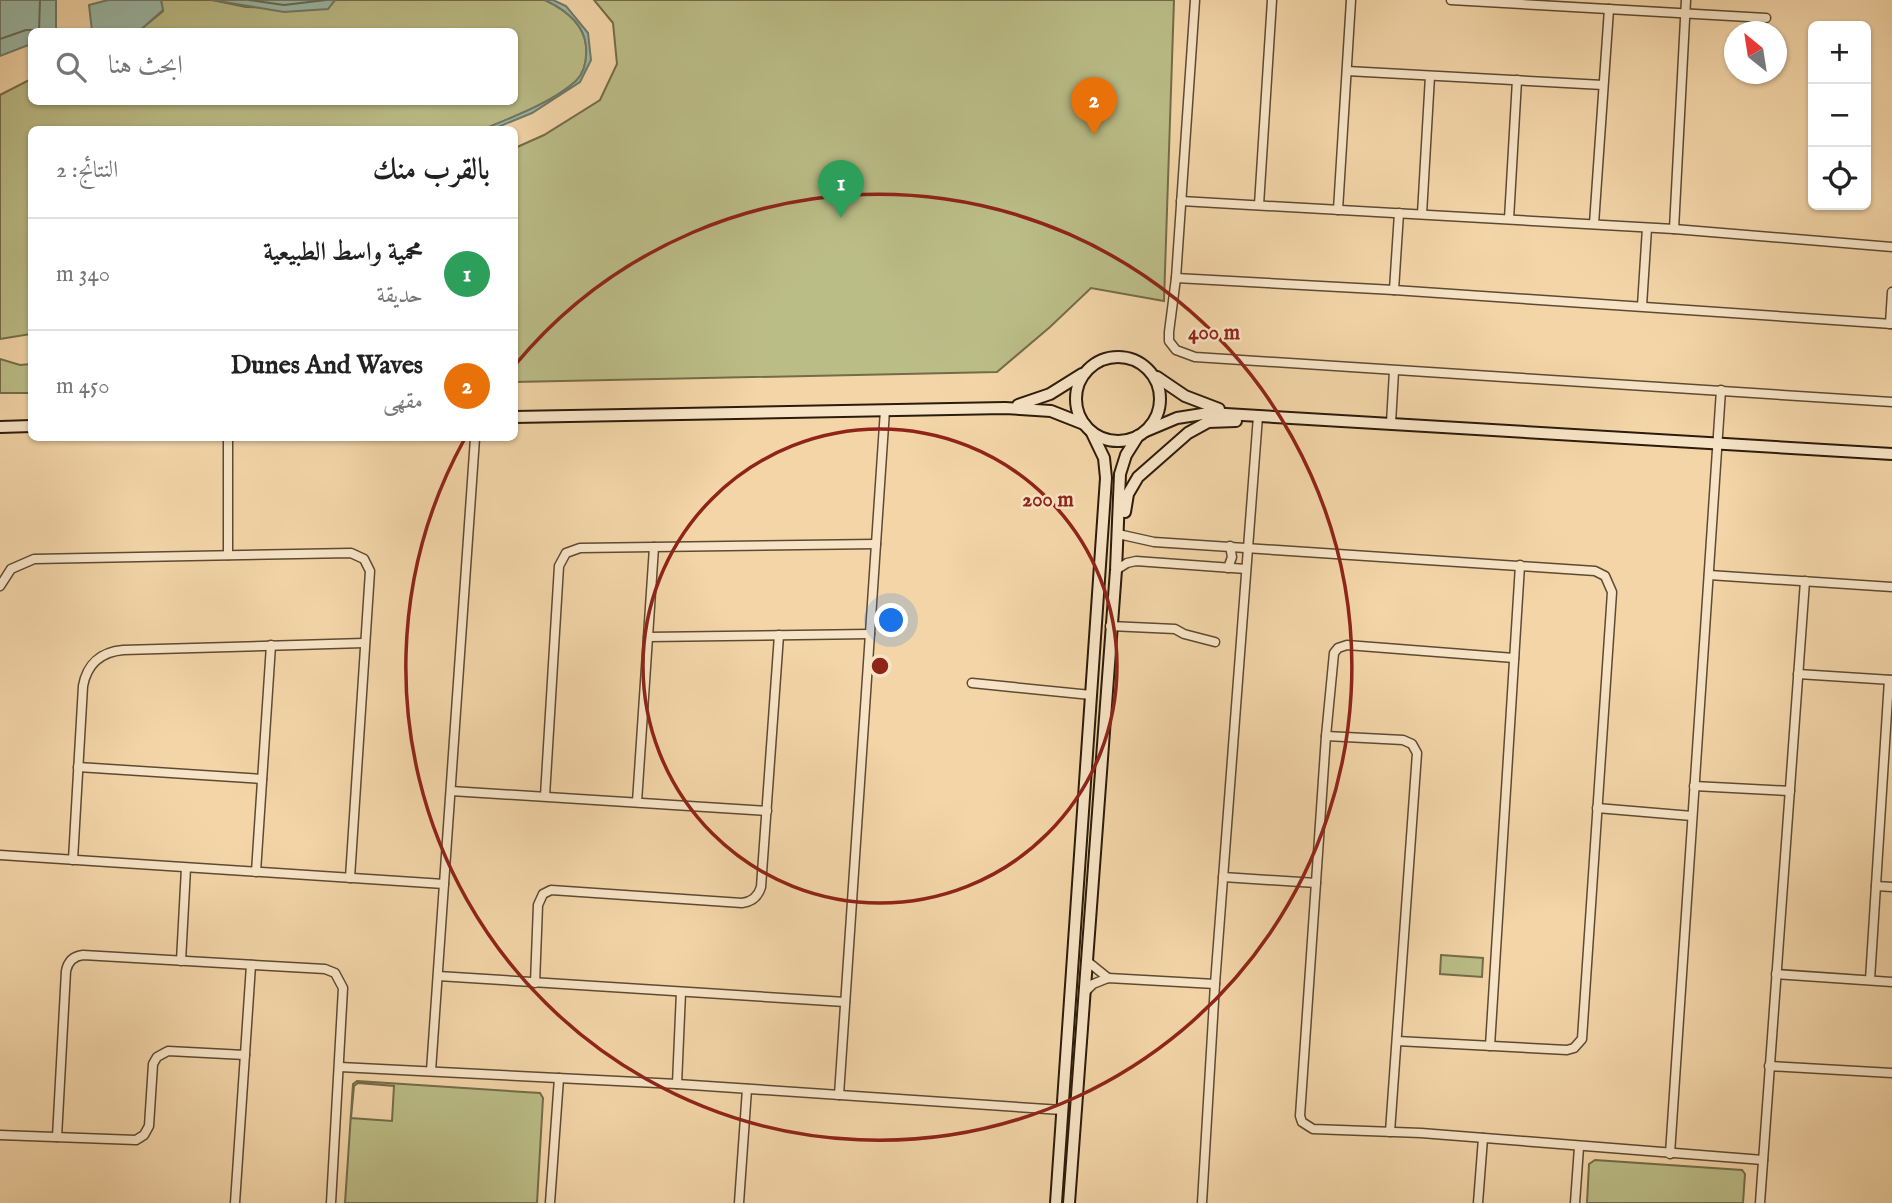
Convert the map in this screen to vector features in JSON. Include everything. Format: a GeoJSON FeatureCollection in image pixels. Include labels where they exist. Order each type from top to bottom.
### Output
{"type":"FeatureCollection","features":[{"type":"Feature","properties":{"kind":"main road"},"geometry":{"type":"LineString","coordinates":[[1056,1203],[1106,471],[1102,452],[1076,404],[1079,381],[1097,362],[1118,356],[1139,362],[1170,387],[1192,400],[1236,414]]}},
{"type":"Feature","properties":{"kind":"main road"},"geometry":{"type":"LineString","coordinates":[[1005,408],[1042,397],[1086,372]]}},
{"type":"Feature","properties":{"kind":"main road"},"geometry":{"type":"LineString","coordinates":[[1069,1203],[1116,570],[1121,468],[1158,414],[1161,393],[1153,373]]}},
{"type":"Feature","properties":{"kind":"main road"},"geometry":{"type":"LineString","coordinates":[[518,417],[1005,408],[1051,411],[1115,441],[1142,434],[1185,415],[1209,413],[1892,454]]}},
{"type":"Feature","properties":{"kind":"main road"},"geometry":{"type":"LineString","coordinates":[[1118,531],[1128,494],[1135,481],[1188,433],[1208,422],[1241,421],[1257,415]]}},
{"type":"Feature","properties":{"kind":"main road"},"geometry":{"type":"LineString","coordinates":[[0,427],[28,426]]}},
{"type":"Feature","properties":{"kind":"main road"},"geometry":{"type":"LineString","coordinates":[[1096,633],[1103,635],[1102,661],[1106,678]]}},
{"type":"Feature","properties":{"kind":"street"},"geometry":{"type":"LineString","coordinates":[[1195,0],[1176,278],[1169,341],[1184,355],[1892,402]]}},
{"type":"Feature","properties":{"kind":"street"},"geometry":{"type":"LineString","coordinates":[[1259,205],[1272,0]]}},
{"type":"Feature","properties":{"kind":"street"},"geometry":{"type":"LineString","coordinates":[[1338,210],[1351,0]]}},
{"type":"Feature","properties":{"kind":"street"},"geometry":{"type":"LineString","coordinates":[[1451,0],[1766,18]]}},
{"type":"Feature","properties":{"kind":"street"},"geometry":{"type":"LineString","coordinates":[[1674,229],[1686,0]]}},
{"type":"Feature","properties":{"kind":"street"},"geometry":{"type":"LineString","coordinates":[[1594,224],[1609,9]]}},
{"type":"Feature","properties":{"kind":"street"},"geometry":{"type":"LineString","coordinates":[[1347,71],[1604,85]]}},
{"type":"Feature","properties":{"kind":"street"},"geometry":{"type":"LineString","coordinates":[[1422,214],[1430,76]]}},
{"type":"Feature","properties":{"kind":"street"},"geometry":{"type":"LineString","coordinates":[[1508,219],[1517,80]]}},
{"type":"Feature","properties":{"kind":"street"},"geometry":{"type":"LineString","coordinates":[[1181,201],[1674,229],[1892,247]]}},
{"type":"Feature","properties":{"kind":"street"},"geometry":{"type":"LineString","coordinates":[[1394,290],[1399,213]]}},
{"type":"Feature","properties":{"kind":"street"},"geometry":{"type":"LineString","coordinates":[[1642,306],[1647,228]]}},
{"type":"Feature","properties":{"kind":"street"},"geometry":{"type":"LineString","coordinates":[[1176,278],[1891,324],[1892,292]]}},
{"type":"Feature","properties":{"kind":"street"},"geometry":{"type":"LineString","coordinates":[[1391,423],[1394,371]]}},
{"type":"Feature","properties":{"kind":"street"},"geometry":{"type":"LineString","coordinates":[[1670,1154],[1721,390]]}},
{"type":"Feature","properties":{"kind":"street"},"geometry":{"type":"LineString","coordinates":[[839,1095],[885,410]]}},
{"type":"Feature","properties":{"kind":"street"},"geometry":{"type":"LineString","coordinates":[[1202,1203],[1215,984],[1257,415]]}},
{"type":"Feature","properties":{"kind":"street"},"geometry":{"type":"LineString","coordinates":[[228,441],[228,555]]}},
{"type":"Feature","properties":{"kind":"street"},"geometry":{"type":"LineString","coordinates":[[431,1071],[475,441]]}},
{"type":"Feature","properties":{"kind":"street"},"geometry":{"type":"LineString","coordinates":[[1118,531],[1154,542],[1520,565],[1595,571],[1605,576],[1611,587],[1582,1039],[1574,1048],[1567,1050],[1397,1041]]}},
{"type":"Feature","properties":{"kind":"street"},"geometry":{"type":"LineString","coordinates":[[545,796],[560,561],[566,553],[575,548],[876,544]]}},
{"type":"Feature","properties":{"kind":"street"},"geometry":{"type":"LineString","coordinates":[[1228,568],[1230,546]]}},
{"type":"Feature","properties":{"kind":"street"},"geometry":{"type":"LineString","coordinates":[[637,802],[654,547]]}},
{"type":"Feature","properties":{"kind":"street"},"geometry":{"type":"LineString","coordinates":[[0,586],[11,569],[34,559],[351,553],[360,556],[367,562],[370,571],[350,878]]}},
{"type":"Feature","properties":{"kind":"street"},"geometry":{"type":"LineString","coordinates":[[1116,570],[1133,561],[1246,569]]}},
{"type":"Feature","properties":{"kind":"street"},"geometry":{"type":"LineString","coordinates":[[1490,1046],[1520,565]]}},
{"type":"Feature","properties":{"kind":"street"},"geometry":{"type":"LineString","coordinates":[[1709,575],[1892,587]]}},
{"type":"Feature","properties":{"kind":"street"},"geometry":{"type":"LineString","coordinates":[[1760,1203],[1805,581]]}},
{"type":"Feature","properties":{"kind":"street"},"geometry":{"type":"LineString","coordinates":[[1110,626],[1175,629],[1215,642]]}},
{"type":"Feature","properties":{"kind":"street"},"geometry":{"type":"LineString","coordinates":[[648,637],[870,634]]}},
{"type":"Feature","properties":{"kind":"street"},"geometry":{"type":"LineString","coordinates":[[535,983],[538,905],[543,894],[555,890],[746,903],[754,899],[761,887],[779,635]]}},
{"type":"Feature","properties":{"kind":"street"},"geometry":{"type":"LineString","coordinates":[[73,860],[84,679],[91,666],[102,656],[123,650],[364,643]]}},
{"type":"Feature","properties":{"kind":"street"},"geometry":{"type":"LineString","coordinates":[[256,872],[271,645]]}},
{"type":"Feature","properties":{"kind":"street"},"geometry":{"type":"LineString","coordinates":[[1514,658],[1341,646],[1333,656],[1315,883],[1301,1119],[1304,1125],[1313,1129],[1483,1138],[1763,1160]]}},
{"type":"Feature","properties":{"kind":"street"},"geometry":{"type":"LineString","coordinates":[[1798,674],[1891,680],[1870,980]]}},
{"type":"Feature","properties":{"kind":"street"},"geometry":{"type":"LineString","coordinates":[[972,683],[1091,695]]}},
{"type":"Feature","properties":{"kind":"street"},"geometry":{"type":"LineString","coordinates":[[1326,736],[1403,740],[1412,744],[1417,753],[1390,1132]]}},
{"type":"Feature","properties":{"kind":"street"},"geometry":{"type":"LineString","coordinates":[[78,767],[262,779]]}},
{"type":"Feature","properties":{"kind":"street"},"geometry":{"type":"LineString","coordinates":[[1694,786],[1790,791]]}},
{"type":"Feature","properties":{"kind":"street"},"geometry":{"type":"LineString","coordinates":[[450,791],[767,811]]}},
{"type":"Feature","properties":{"kind":"street"},"geometry":{"type":"LineString","coordinates":[[1597,808],[1692,816]]}},
{"type":"Feature","properties":{"kind":"street"},"geometry":{"type":"LineString","coordinates":[[0,856],[444,884]]}},
{"type":"Feature","properties":{"kind":"street"},"geometry":{"type":"LineString","coordinates":[[181,961],[186,868]]}},
{"type":"Feature","properties":{"kind":"street"},"geometry":{"type":"LineString","coordinates":[[1223,877],[1315,883]]}},
{"type":"Feature","properties":{"kind":"street"},"geometry":{"type":"LineString","coordinates":[[1875,886],[1892,887]]}},
{"type":"Feature","properties":{"kind":"street"},"geometry":{"type":"LineString","coordinates":[[57,1137],[66,971],[75,957],[83,955],[325,969],[339,977],[343,988],[331,1203]]}},
{"type":"Feature","properties":{"kind":"street"},"geometry":{"type":"LineString","coordinates":[[1087,961],[1108,978]]}},
{"type":"Feature","properties":{"kind":"street"},"geometry":{"type":"LineString","coordinates":[[235,1203],[251,965]]}},
{"type":"Feature","properties":{"kind":"street"},"geometry":{"type":"LineString","coordinates":[[1776,974],[1892,982]]}},
{"type":"Feature","properties":{"kind":"street"},"geometry":{"type":"LineString","coordinates":[[438,976],[845,1002]]}},
{"type":"Feature","properties":{"kind":"street"},"geometry":{"type":"LineString","coordinates":[[1086,992],[1093,984],[1108,978],[1215,984]]}},
{"type":"Feature","properties":{"kind":"street"},"geometry":{"type":"LineString","coordinates":[[677,1084],[681,992]]}},
{"type":"Feature","properties":{"kind":"street"},"geometry":{"type":"LineString","coordinates":[[0,1135],[131,1141],[140,1138],[149,1126],[153,1064],[157,1056],[164,1052],[245,1055]]}},
{"type":"Feature","properties":{"kind":"street"},"geometry":{"type":"LineString","coordinates":[[1769,1066],[1892,1073]]}},
{"type":"Feature","properties":{"kind":"street"},"geometry":{"type":"LineString","coordinates":[[340,1067],[677,1084],[1062,1110]]}},
{"type":"Feature","properties":{"kind":"street"},"geometry":{"type":"LineString","coordinates":[[550,1203],[559,1078]]}},
{"type":"Feature","properties":{"kind":"street"},"geometry":{"type":"LineString","coordinates":[[739,1203],[747,1089]]}},
{"type":"Feature","properties":{"kind":"street"},"geometry":{"type":"LineString","coordinates":[[1478,1203],[1483,1138]]}},
{"type":"Feature","properties":{"kind":"street"},"geometry":{"type":"LineString","coordinates":[[1575,1203],[1579,1147]]}},
{"type":"Feature","properties":{"kind":"green space"},"geometry":{"type":"Polygon","coordinates":[[[161,0],[212,0],[246,7],[327,9],[335,0],[545,0],[566,12],[577,24],[586,46],[586,60],[579,77],[567,89],[491,126],[28,126],[28,334],[0,339],[0,95],[28,81],[28,105],[518,105],[518,28],[143,28],[163,11],[161,0]]]}},
{"type":"Feature","properties":{"kind":"green space"},"geometry":{"type":"Polygon","coordinates":[[[594,0],[1174,0],[1164,301],[1091,288],[997,372],[518,382],[518,147],[544,135],[600,100],[617,64],[613,23],[594,0]]]}},
{"type":"Feature","properties":{"kind":"green space"},"geometry":{"type":"Polygon","coordinates":[[[0,359],[20,365],[28,364],[28,393],[0,393],[0,359]]]}},
{"type":"Feature","properties":{"kind":"green space"},"geometry":{"type":"Polygon","coordinates":[[[1441,955],[1483,958],[1482,977],[1440,974],[1441,955]]]}},
{"type":"Feature","properties":{"kind":"green space"},"geometry":{"type":"Polygon","coordinates":[[[357,1081],[540,1093],[543,1098],[537,1203],[345,1203],[353,1084],[357,1081]],[[358,1083],[354,1086],[351,1118],[392,1121],[394,1086],[358,1083]]]}},
{"type":"Feature","properties":{"kind":"green space"},"geometry":{"type":"Polygon","coordinates":[[[1595,1160],[1742,1170],[1745,1174],[1743,1203],[1587,1203],[1589,1164],[1595,1160]]]}},
{"type":"Feature","properties":{"kind":"water"},"geometry":{"type":"Polygon","coordinates":[[[0,0],[56,0],[56,28],[28,28],[28,45],[0,56],[0,0]]]}},
{"type":"Feature","properties":{"kind":"water"},"geometry":{"type":"Polygon","coordinates":[[[108,0],[161,0],[163,10],[142,28],[92,28],[89,5],[108,0]]]}},
{"type":"Feature","properties":{"kind":"water"},"geometry":{"type":"Polygon","coordinates":[[[212,0],[335,0],[328,9],[284,12],[212,0]]]}},
{"type":"Feature","properties":{"kind":"water"},"geometry":{"type":"Polygon","coordinates":[[[545,0],[553,0],[566,6],[588,33],[591,60],[580,82],[532,113],[500,126],[491,126],[556,96],[582,73],[586,51],[584,38],[577,24],[545,0]]]}},
{"type":"Feature","properties":{"kind":"place","name":"Dunes And Waves"},"geometry":{"type":"Point","coordinates":[1094,135]}},
{"type":"Feature","properties":{"kind":"place","name":"محمية واسط الطبيعية"},"geometry":{"type":"Point","coordinates":[841,218]}}]}
